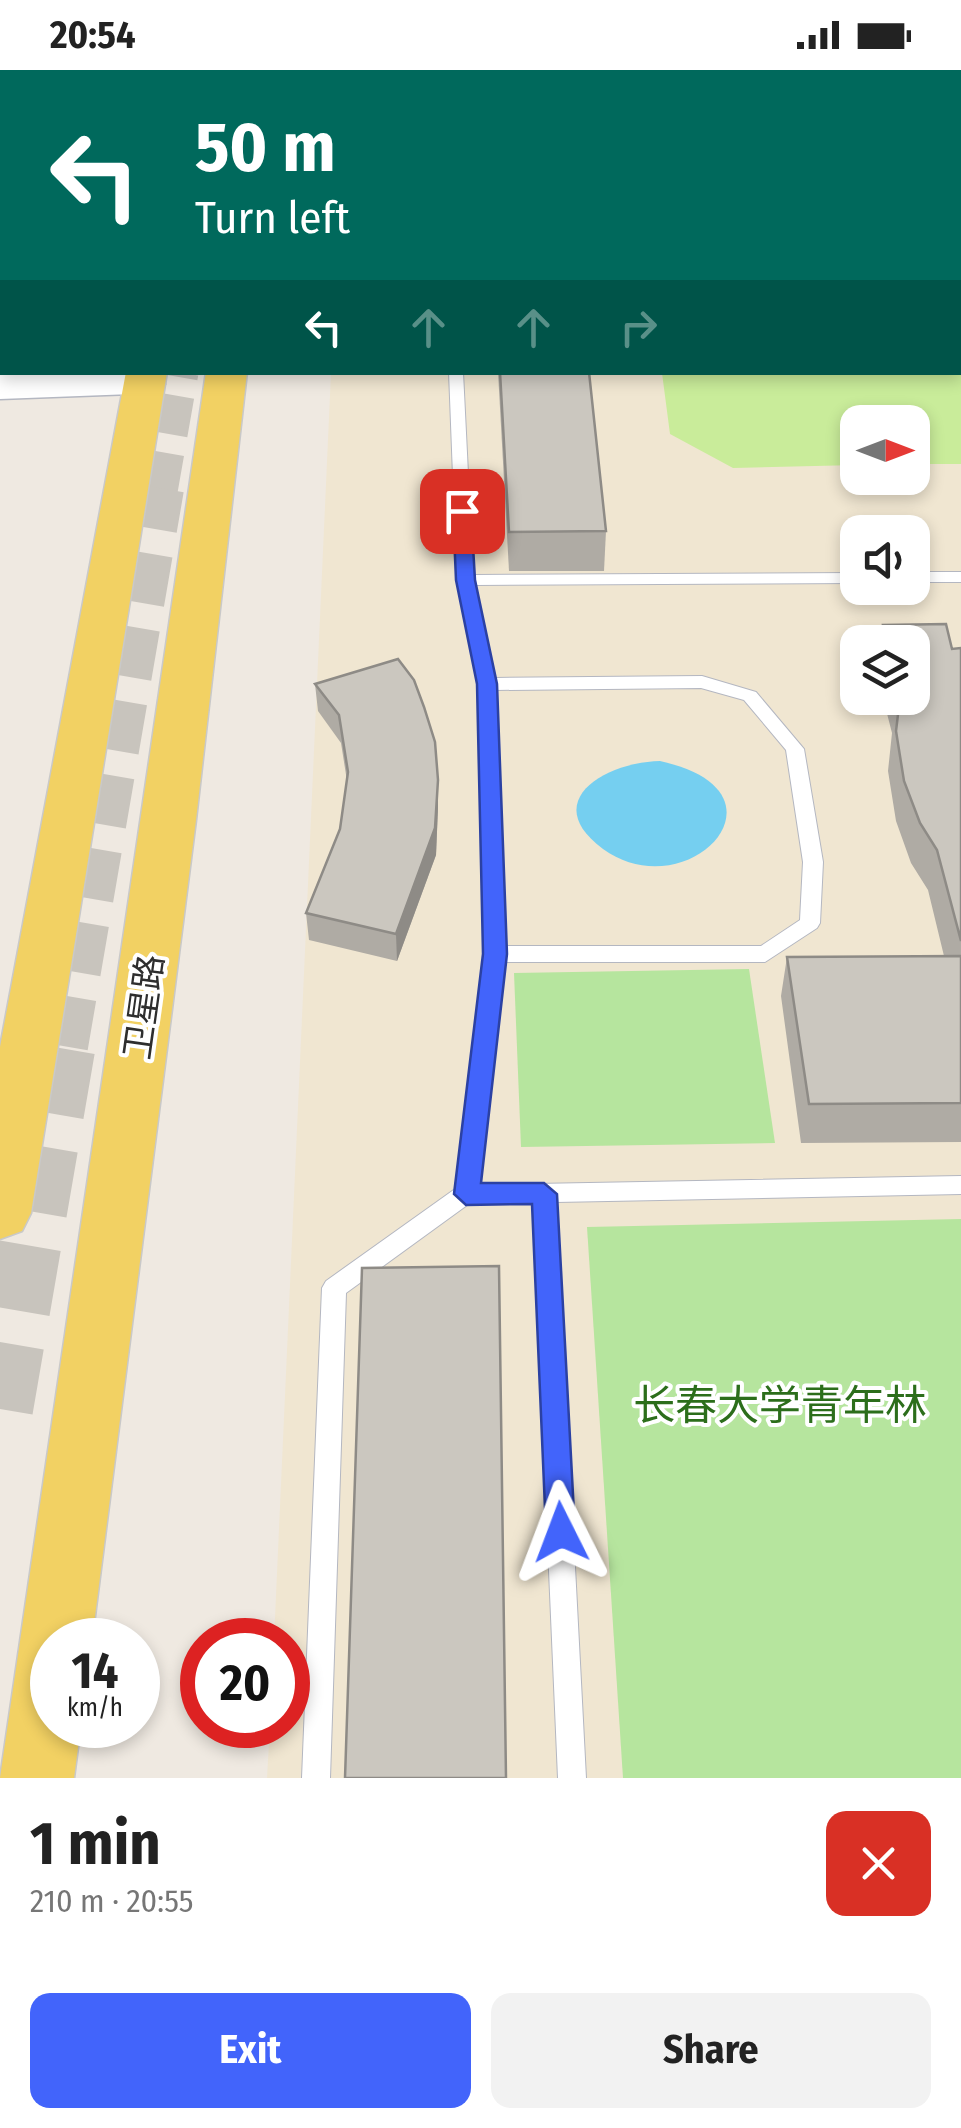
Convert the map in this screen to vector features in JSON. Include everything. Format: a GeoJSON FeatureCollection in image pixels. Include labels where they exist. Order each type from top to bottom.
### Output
{"type":"FeatureCollection","features":[{"type":"Feature","properties":{"kind":"main road","name":"卫星路"},"geometry":{"type":"LineString","coordinates":[[58,1618],[170,820],[227,375]]}},
{"type":"Feature","properties":{"kind":"main road"},"geometry":{"type":"LineString","coordinates":[[0,1213],[146,378]]}},
{"type":"Feature","properties":{"kind":"main road"},"geometry":{"type":"LineString","coordinates":[[36,1778],[40,1748]]}},
{"type":"Feature","properties":{"kind":"street"},"geometry":{"type":"LineString","coordinates":[[0,386],[146,378]]}},
{"type":"Feature","properties":{"kind":"lane"},"geometry":{"type":"LineString","coordinates":[[456,375],[466,580],[487,684],[495,954],[466,1194]]}},
{"type":"Feature","properties":{"kind":"lane"},"geometry":{"type":"LineString","coordinates":[[930,577],[961,577]]}},
{"type":"Feature","properties":{"kind":"lane"},"geometry":{"type":"LineString","coordinates":[[466,580],[840,578]]}},
{"type":"Feature","properties":{"kind":"lane"},"geometry":{"type":"LineString","coordinates":[[487,684],[702,682],[750,696],[795,749],[813,862],[810,923],[765,954],[495,954]]}},
{"type":"Feature","properties":{"kind":"lane"},"geometry":{"type":"LineString","coordinates":[[316,1778],[334,1288],[466,1194],[961,1184]]}},
{"type":"Feature","properties":{"kind":"lane"},"geometry":{"type":"LineString","coordinates":[[544,1194],[572,1778]]}},
{"type":"Feature","properties":{"kind":"shaded area"},"geometry":{"type":"Polygon","coordinates":[[[331,375],[961,375],[961,1778],[267,1778],[269,1748],[310,1748],[310,1618],[275,1618],[331,375]]]}},
{"type":"Feature","properties":{"kind":"green space"},"geometry":{"type":"Polygon","coordinates":[[[662,375],[961,375],[961,464],[930,464],[930,405],[840,405],[840,465],[733,468],[670,434],[662,375]]]}},
{"type":"Feature","properties":{"kind":"green space"},"geometry":{"type":"Polygon","coordinates":[[[749,969],[775,1143],[521,1147],[514,973],[749,969]]]}},
{"type":"Feature","properties":{"kind":"green space","name":"长春大学青年林"},"geometry":{"type":"Polygon","coordinates":[[[961,1219],[961,1778],[623,1778],[587,1227],[961,1219]]]}},
{"type":"Feature","properties":{"kind":"water"},"geometry":{"type":"Polygon","coordinates":[[[660,761],[701,776],[722,796],[726,819],[716,840],[695,856],[667,865],[635,864],[603,849],[585,831],[577,815],[578,800],[587,787],[619,768],[660,761]]]}},
{"type":"Feature","properties":{"kind":"building"},"geometry":{"type":"Polygon","coordinates":[[[500,375],[589,375],[606,531],[509,532],[500,375]]]}},
{"type":"Feature","properties":{"kind":"building"},"geometry":{"type":"Polygon","coordinates":[[[946,624],[952,649],[961,648],[961,941],[937,850],[920,823],[904,781],[896,731],[898,715],[930,715],[930,625],[883,625],[946,624]]]}},
{"type":"Feature","properties":{"kind":"building"},"geometry":{"type":"Polygon","coordinates":[[[398,659],[414,680],[424,707],[435,742],[438,780],[435,828],[396,934],[306,913],[340,829],[348,772],[339,715],[315,684],[398,659]]]}},
{"type":"Feature","properties":{"kind":"building"},"geometry":{"type":"Polygon","coordinates":[[[961,956],[961,1103],[809,1104],[787,957],[961,956]]]}},
{"type":"Feature","properties":{"kind":"building"},"geometry":{"type":"Polygon","coordinates":[[[499,1266],[506,1778],[345,1778],[362,1268],[499,1266]]]}},
{"type":"Feature","properties":{"kind":"tunnel"},"geometry":{"type":"LineString","coordinates":[[158,491],[178,375]]}},
{"type":"Feature","properties":{"kind":"tunnel"},"geometry":{"type":"LineString","coordinates":[[63,1046],[159,488]]}},
{"type":"Feature","properties":{"kind":"tunnel"},"geometry":{"type":"LineString","coordinates":[[0,1409],[63,1043]]}},
{"type":"Feature","properties":{"kind":"route"},"geometry":{"type":"LineString","coordinates":[[462,511],[466,580],[487,684],[495,954],[466,1194],[544,1194],[561,1532]]}}]}
